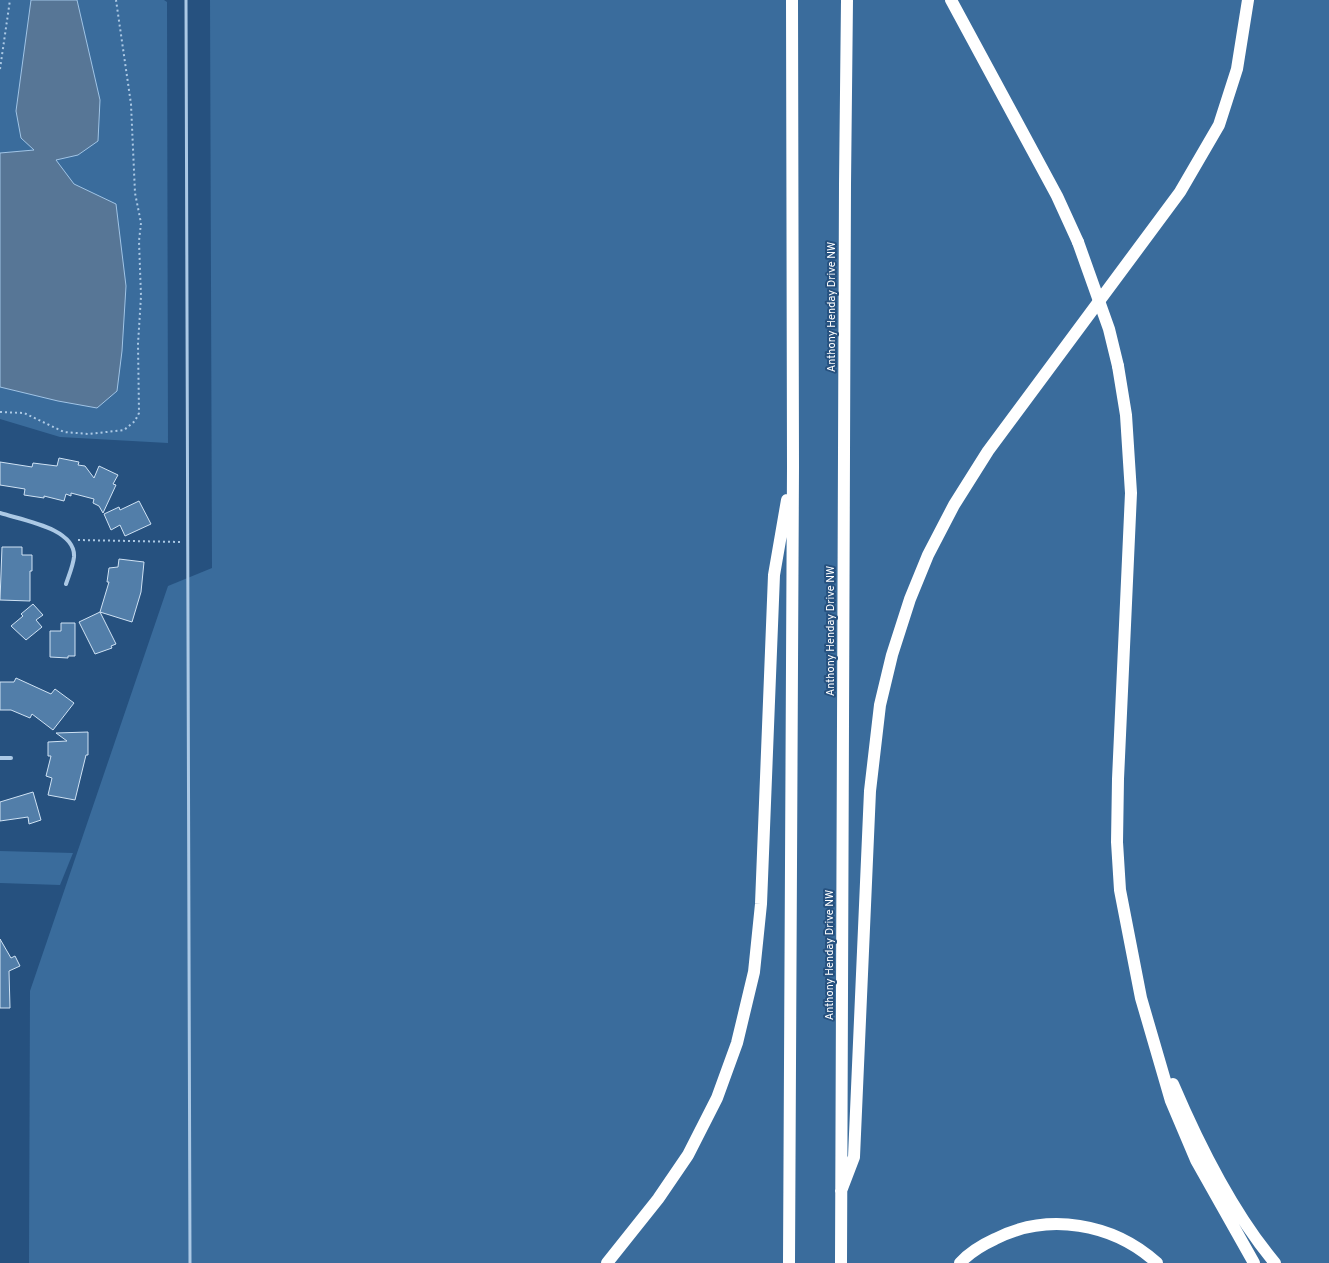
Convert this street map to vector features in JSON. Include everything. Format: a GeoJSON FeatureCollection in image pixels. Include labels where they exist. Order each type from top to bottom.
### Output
{"type":"FeatureCollection","features":[{"type":"Feature","properties":{"kind":"highway"},"geometry":{"type":"LineString","coordinates":[[789,1263],[793,468],[792,0]]}},
{"type":"Feature","properties":{"kind":"highway","name":"Anthony Henday Drive NW"},"geometry":{"type":"LineString","coordinates":[[841,1263],[847,0]]}},
{"type":"Feature","properties":{"kind":"highway"},"geometry":{"type":"LineString","coordinates":[[951,0],[1057,196],[1078,242],[1109,329],[1118,366],[1126,415],[1131,493],[1118,779],[1117,842],[1120,890],[1125,923],[1141,998],[1171,1102],[1196,1160],[1254,1263]]}},
{"type":"Feature","properties":{"kind":"highway"},"geometry":{"type":"LineString","coordinates":[[841,1191],[854,1157],[870,791],[874,748],[880,705],[892,655],[910,599],[928,555],[954,505],[988,451],[1175,198],[1219,124],[1237,69],[1248,0]]}},
{"type":"Feature","properties":{"kind":"highway"},"geometry":{"type":"LineString","coordinates":[[607,1263],[658,1199],[688,1155],[717,1098],[737,1043],[754,972],[761,904],[774,575],[793,468]]}},
{"type":"Feature","properties":{"kind":"highway"},"geometry":{"type":"LineString","coordinates":[[1150,1032],[1205,1155],[1242,1217],[1275,1263]]}},
{"type":"Feature","properties":{"kind":"highway"},"geometry":{"type":"LineString","coordinates":[[960,1263],[985,1244],[1008,1232],[1038,1224],[1071,1224],[1100,1230],[1125,1240],[1146,1253],[1157,1263]]}},
{"type":"Feature","properties":{"kind":"street"},"geometry":{"type":"LineString","coordinates":[[0,513],[59,532],[69,540],[74,556],[66,584]]}},
{"type":"Feature","properties":{"kind":"street"},"geometry":{"type":"LineString","coordinates":[[0,758],[11,758]]}},
{"type":"Feature","properties":{"kind":"lane"},"geometry":{"type":"LineString","coordinates":[[186,0],[190,1263]]}},
{"type":"Feature","properties":{"kind":"path"},"geometry":{"type":"LineString","coordinates":[[0,69],[10,0]]}},
{"type":"Feature","properties":{"kind":"path"},"geometry":{"type":"LineString","coordinates":[[0,412],[24,413],[64,432],[89,434],[124,430],[130,426],[139,413],[138,344],[141,296],[139,241],[141,223],[135,193],[131,104],[116,0]]}},
{"type":"Feature","properties":{"kind":"path"},"geometry":{"type":"LineString","coordinates":[[69,540],[187,542]]}},
{"type":"Feature","properties":{"kind":"shaded area"},"geometry":{"type":"Polygon","coordinates":[[[0,0],[164,0],[167,2],[168,443],[60,437],[0,419],[0,0]]]}},
{"type":"Feature","properties":{"kind":"shaded area"},"geometry":{"type":"Polygon","coordinates":[[[31,0],[77,0],[100,100],[98,141],[78,155],[56,160],[74,184],[116,204],[126,286],[122,351],[117,391],[97,408],[58,401],[0,387],[0,153],[34,150],[21,138],[16,111],[31,0]]]}},
{"type":"Feature","properties":{"kind":"shaded area"},"geometry":{"type":"Polygon","coordinates":[[[210,0],[1329,0],[1329,1263],[29,1263],[30,991],[168,586],[212,568],[210,0]]]}},
{"type":"Feature","properties":{"kind":"shaded area"},"geometry":{"type":"Polygon","coordinates":[[[0,851],[73,853],[60,885],[0,883],[0,851]]]}},
{"type":"Feature","properties":{"kind":"building"},"geometry":{"type":"Polygon","coordinates":[[[59,458],[79,462],[78,465],[85,466],[94,478],[99,466],[118,475],[113,484],[116,485],[103,513],[99,506],[93,503],[94,499],[71,493],[71,496],[66,494],[64,501],[44,496],[44,498],[24,495],[25,489],[0,485],[0,462],[32,467],[33,463],[57,466],[59,458]]]}},
{"type":"Feature","properties":{"kind":"building"},"geometry":{"type":"Polygon","coordinates":[[[139,501],[151,524],[125,536],[120,525],[111,530],[104,514],[119,507],[120,510],[139,501]]]}},
{"type":"Feature","properties":{"kind":"building"},"geometry":{"type":"Polygon","coordinates":[[[2,547],[22,547],[22,555],[32,555],[32,571],[30,571],[30,601],[0,600],[2,547]]]}},
{"type":"Feature","properties":{"kind":"building"},"geometry":{"type":"Polygon","coordinates":[[[119,559],[144,562],[141,592],[132,622],[100,612],[109,582],[107,582],[109,568],[118,567],[119,559]]]}},
{"type":"Feature","properties":{"kind":"building"},"geometry":{"type":"Polygon","coordinates":[[[33,604],[43,615],[36,620],[42,627],[26,640],[11,626],[23,616],[21,614],[33,604]]]}},
{"type":"Feature","properties":{"kind":"building"},"geometry":{"type":"Polygon","coordinates":[[[100,612],[116,644],[111,646],[112,648],[95,654],[79,622],[100,612]]]}},
{"type":"Feature","properties":{"kind":"building"},"geometry":{"type":"Polygon","coordinates":[[[61,623],[75,623],[75,656],[68,656],[68,658],[50,657],[50,631],[61,631],[61,623]]]}},
{"type":"Feature","properties":{"kind":"building"},"geometry":{"type":"Polygon","coordinates":[[[16,678],[51,694],[55,689],[74,703],[53,730],[32,714],[30,718],[11,710],[0,710],[0,682],[14,682],[16,678]]]}},
{"type":"Feature","properties":{"kind":"building"},"geometry":{"type":"Polygon","coordinates":[[[88,732],[88,755],[86,755],[75,800],[48,795],[52,778],[46,776],[51,756],[48,756],[48,742],[67,741],[56,733],[88,732]]]}},
{"type":"Feature","properties":{"kind":"building"},"geometry":{"type":"Polygon","coordinates":[[[33,792],[41,820],[29,824],[28,817],[0,821],[0,802],[33,792]]]}},
{"type":"Feature","properties":{"kind":"building"},"geometry":{"type":"Polygon","coordinates":[[[0,939],[11,958],[15,956],[20,966],[9,971],[10,1008],[0,1008],[0,939]]]}}]}
